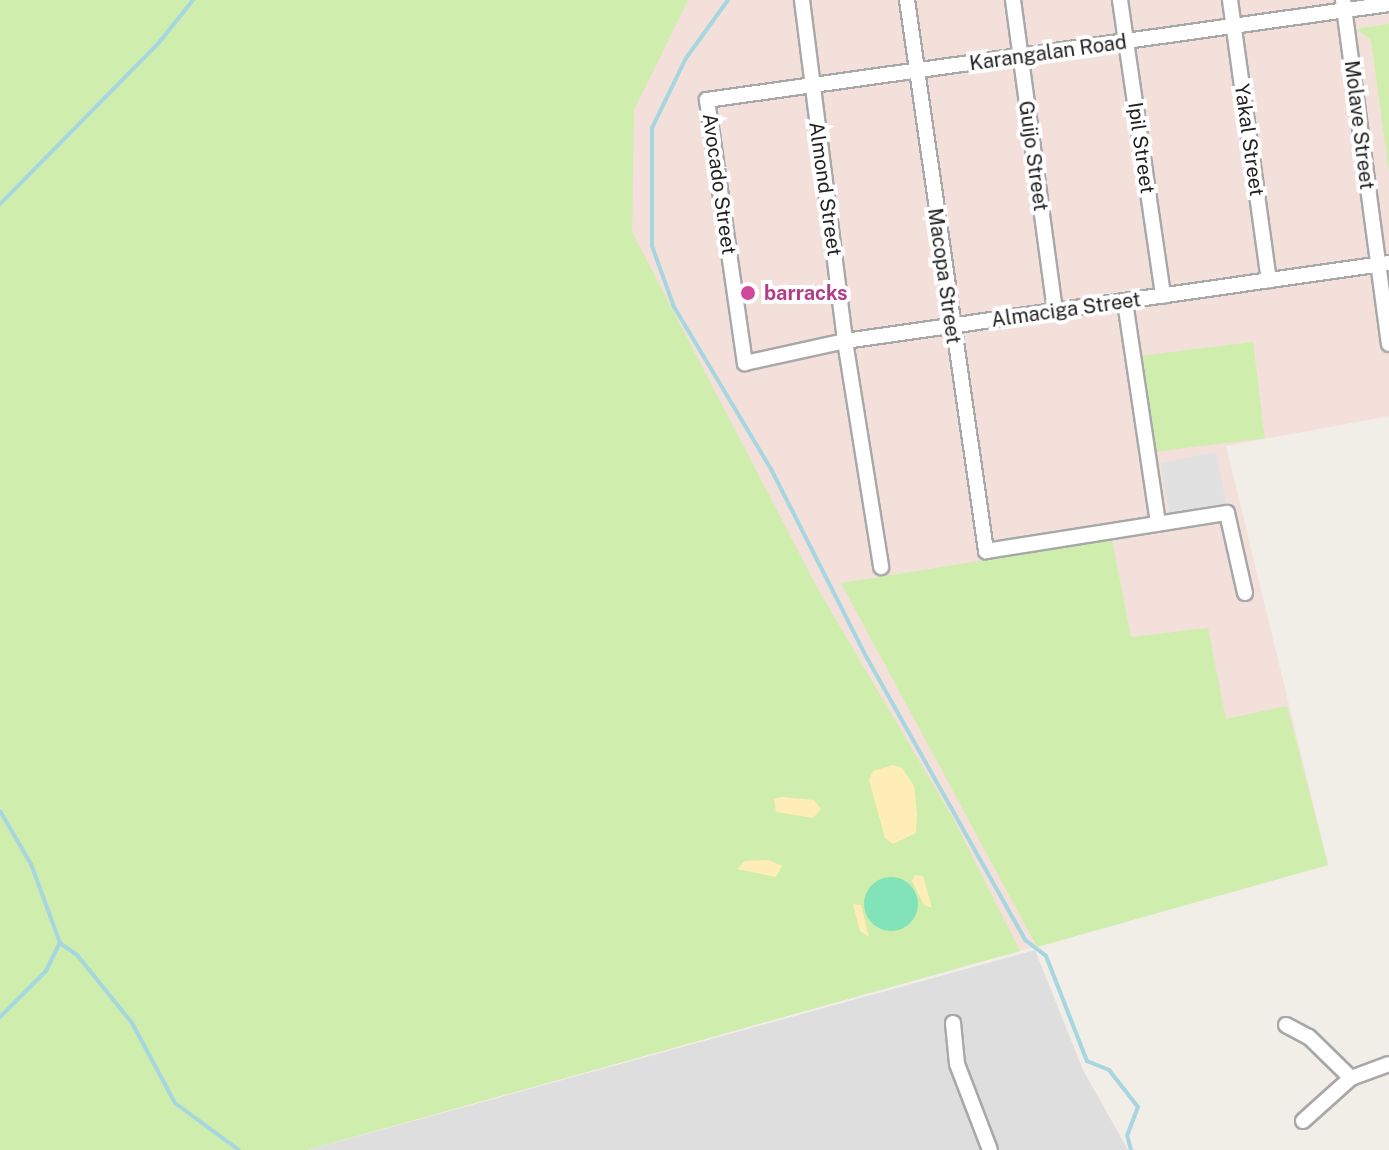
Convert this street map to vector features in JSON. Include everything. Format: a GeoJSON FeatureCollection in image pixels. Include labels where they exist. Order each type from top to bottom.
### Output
{"type":"FeatureCollection","features":[{"type":"Feature","properties":{"kind":"street","name":"Almond Street"},"geometry":{"type":"LineString","coordinates":[[802,0],[845,341],[881,567]]}},
{"type":"Feature","properties":{"kind":"street","name":"Macopa Street"},"geometry":{"type":"LineString","coordinates":[[907,0],[951,327],[986,551],[1158,524]]}},
{"type":"Feature","properties":{"kind":"street","name":"Guijo Street"},"geometry":{"type":"LineString","coordinates":[[1013,0],[1055,312]]}},
{"type":"Feature","properties":{"kind":"street","name":"Ipil Street"},"geometry":{"type":"LineString","coordinates":[[1120,0],[1163,296]]}},
{"type":"Feature","properties":{"kind":"street","name":"Yakal Street"},"geometry":{"type":"LineString","coordinates":[[1230,0],[1269,280]]}},
{"type":"Feature","properties":{"kind":"street","name":"Karangalan Road"},"geometry":{"type":"LineString","coordinates":[[707,100],[1126,42],[1344,5],[1389,4]]}},
{"type":"Feature","properties":{"kind":"street","name":"Molave Street"},"geometry":{"type":"LineString","coordinates":[[1344,5],[1383,264],[1389,344]]}},
{"type":"Feature","properties":{"kind":"street","name":"Avocado Street"},"geometry":{"type":"LineString","coordinates":[[707,100],[745,363]]}},
{"type":"Feature","properties":{"kind":"street","name":"Almaciga Street"},"geometry":{"type":"LineString","coordinates":[[745,363],[845,341],[1383,264]]}},
{"type":"Feature","properties":{"kind":"street"},"geometry":{"type":"LineString","coordinates":[[1125,302],[1158,524],[1227,513],[1245,593]]}},
{"type":"Feature","properties":{"kind":"street"},"geometry":{"type":"LineString","coordinates":[[953,1023],[957,1064],[990,1150]]}},
{"type":"Feature","properties":{"kind":"street"},"geometry":{"type":"LineString","coordinates":[[1286,1025],[1309,1037],[1351,1078]]}},
{"type":"Feature","properties":{"kind":"street"},"geometry":{"type":"LineString","coordinates":[[1303,1121],[1351,1078],[1389,1064]]}},
{"type":"Feature","properties":{"kind":"shaded area"},"geometry":{"type":"Polygon","coordinates":[[[0,0],[1389,0],[1389,416],[1226,446],[1328,865],[307,1150],[0,1150],[0,0]]]}},
{"type":"Feature","properties":{"kind":"shaded area"},"geometry":{"type":"Polygon","coordinates":[[[1216,452],[1226,505],[1170,516],[1160,463],[1216,452]]]}},
{"type":"Feature","properties":{"kind":"shaded area"},"geometry":{"type":"Polygon","coordinates":[[[1035,950],[1083,1070],[1128,1150],[308,1150],[1035,950]]]}},
{"type":"Feature","properties":{"kind":"green space"},"geometry":{"type":"Polygon","coordinates":[[[0,0],[688,0],[634,110],[632,232],[819,591],[954,820],[1020,951],[307,1150],[0,1150],[0,0]]]}},
{"type":"Feature","properties":{"kind":"green space"},"geometry":{"type":"Polygon","coordinates":[[[1389,24],[1389,172],[1371,40],[1356,29],[1389,24]]]}},
{"type":"Feature","properties":{"kind":"green space"},"geometry":{"type":"Polygon","coordinates":[[[1253,342],[1265,438],[1155,452],[1143,356],[1253,342]]]}},
{"type":"Feature","properties":{"kind":"green space"},"geometry":{"type":"Polygon","coordinates":[[[1112,540],[1131,637],[1208,628],[1226,719],[1287,706],[1328,865],[1037,947],[841,583],[1112,540]]]}},
{"type":"Feature","properties":{"kind":"green space"},"geometry":{"type":"Polygon","coordinates":[[[891,877],[910,885],[918,904],[910,923],[891,931],[872,923],[864,904],[872,885],[891,877]]]}},
{"type":"Feature","properties":{"kind":"sand"},"geometry":{"type":"Polygon","coordinates":[[[893,765],[902,768],[914,786],[917,814],[916,833],[893,844],[885,838],[869,780],[873,771],[893,765]]]}},
{"type":"Feature","properties":{"kind":"sand"},"geometry":{"type":"Polygon","coordinates":[[[774,799],[814,800],[821,809],[813,818],[776,812],[774,799]]]}},
{"type":"Feature","properties":{"kind":"sand"},"geometry":{"type":"Polygon","coordinates":[[[769,860],[782,866],[776,877],[737,869],[745,861],[769,860]]]}},
{"type":"Feature","properties":{"kind":"sand"},"geometry":{"type":"Polygon","coordinates":[[[915,875],[923,876],[932,908],[924,905],[912,881],[915,875]]]}},
{"type":"Feature","properties":{"kind":"sand"},"geometry":{"type":"Polygon","coordinates":[[[853,904],[861,905],[869,937],[860,931],[853,904]]]}},
{"type":"Feature","properties":{"kind":"waterway"},"geometry":{"type":"LineString","coordinates":[[0,204],[157,45],[193,0]]}},
{"type":"Feature","properties":{"kind":"waterway"},"geometry":{"type":"LineString","coordinates":[[728,0],[686,58],[652,128],[652,246],[674,307],[771,469],[867,658],[1025,940],[1046,956],[1087,1061],[1109,1070],[1138,1107],[1127,1135],[1131,1150]]}},
{"type":"Feature","properties":{"kind":"waterway"},"geometry":{"type":"LineString","coordinates":[[0,811],[31,864],[60,943],[77,955],[132,1023],[175,1103],[239,1150]]}},
{"type":"Feature","properties":{"kind":"waterway"},"geometry":{"type":"LineString","coordinates":[[0,1017],[46,971],[59,944]]}},
{"type":"Feature","properties":{"kind":"place","name":"barracks"},"geometry":{"type":"Point","coordinates":[748,293]}}]}
